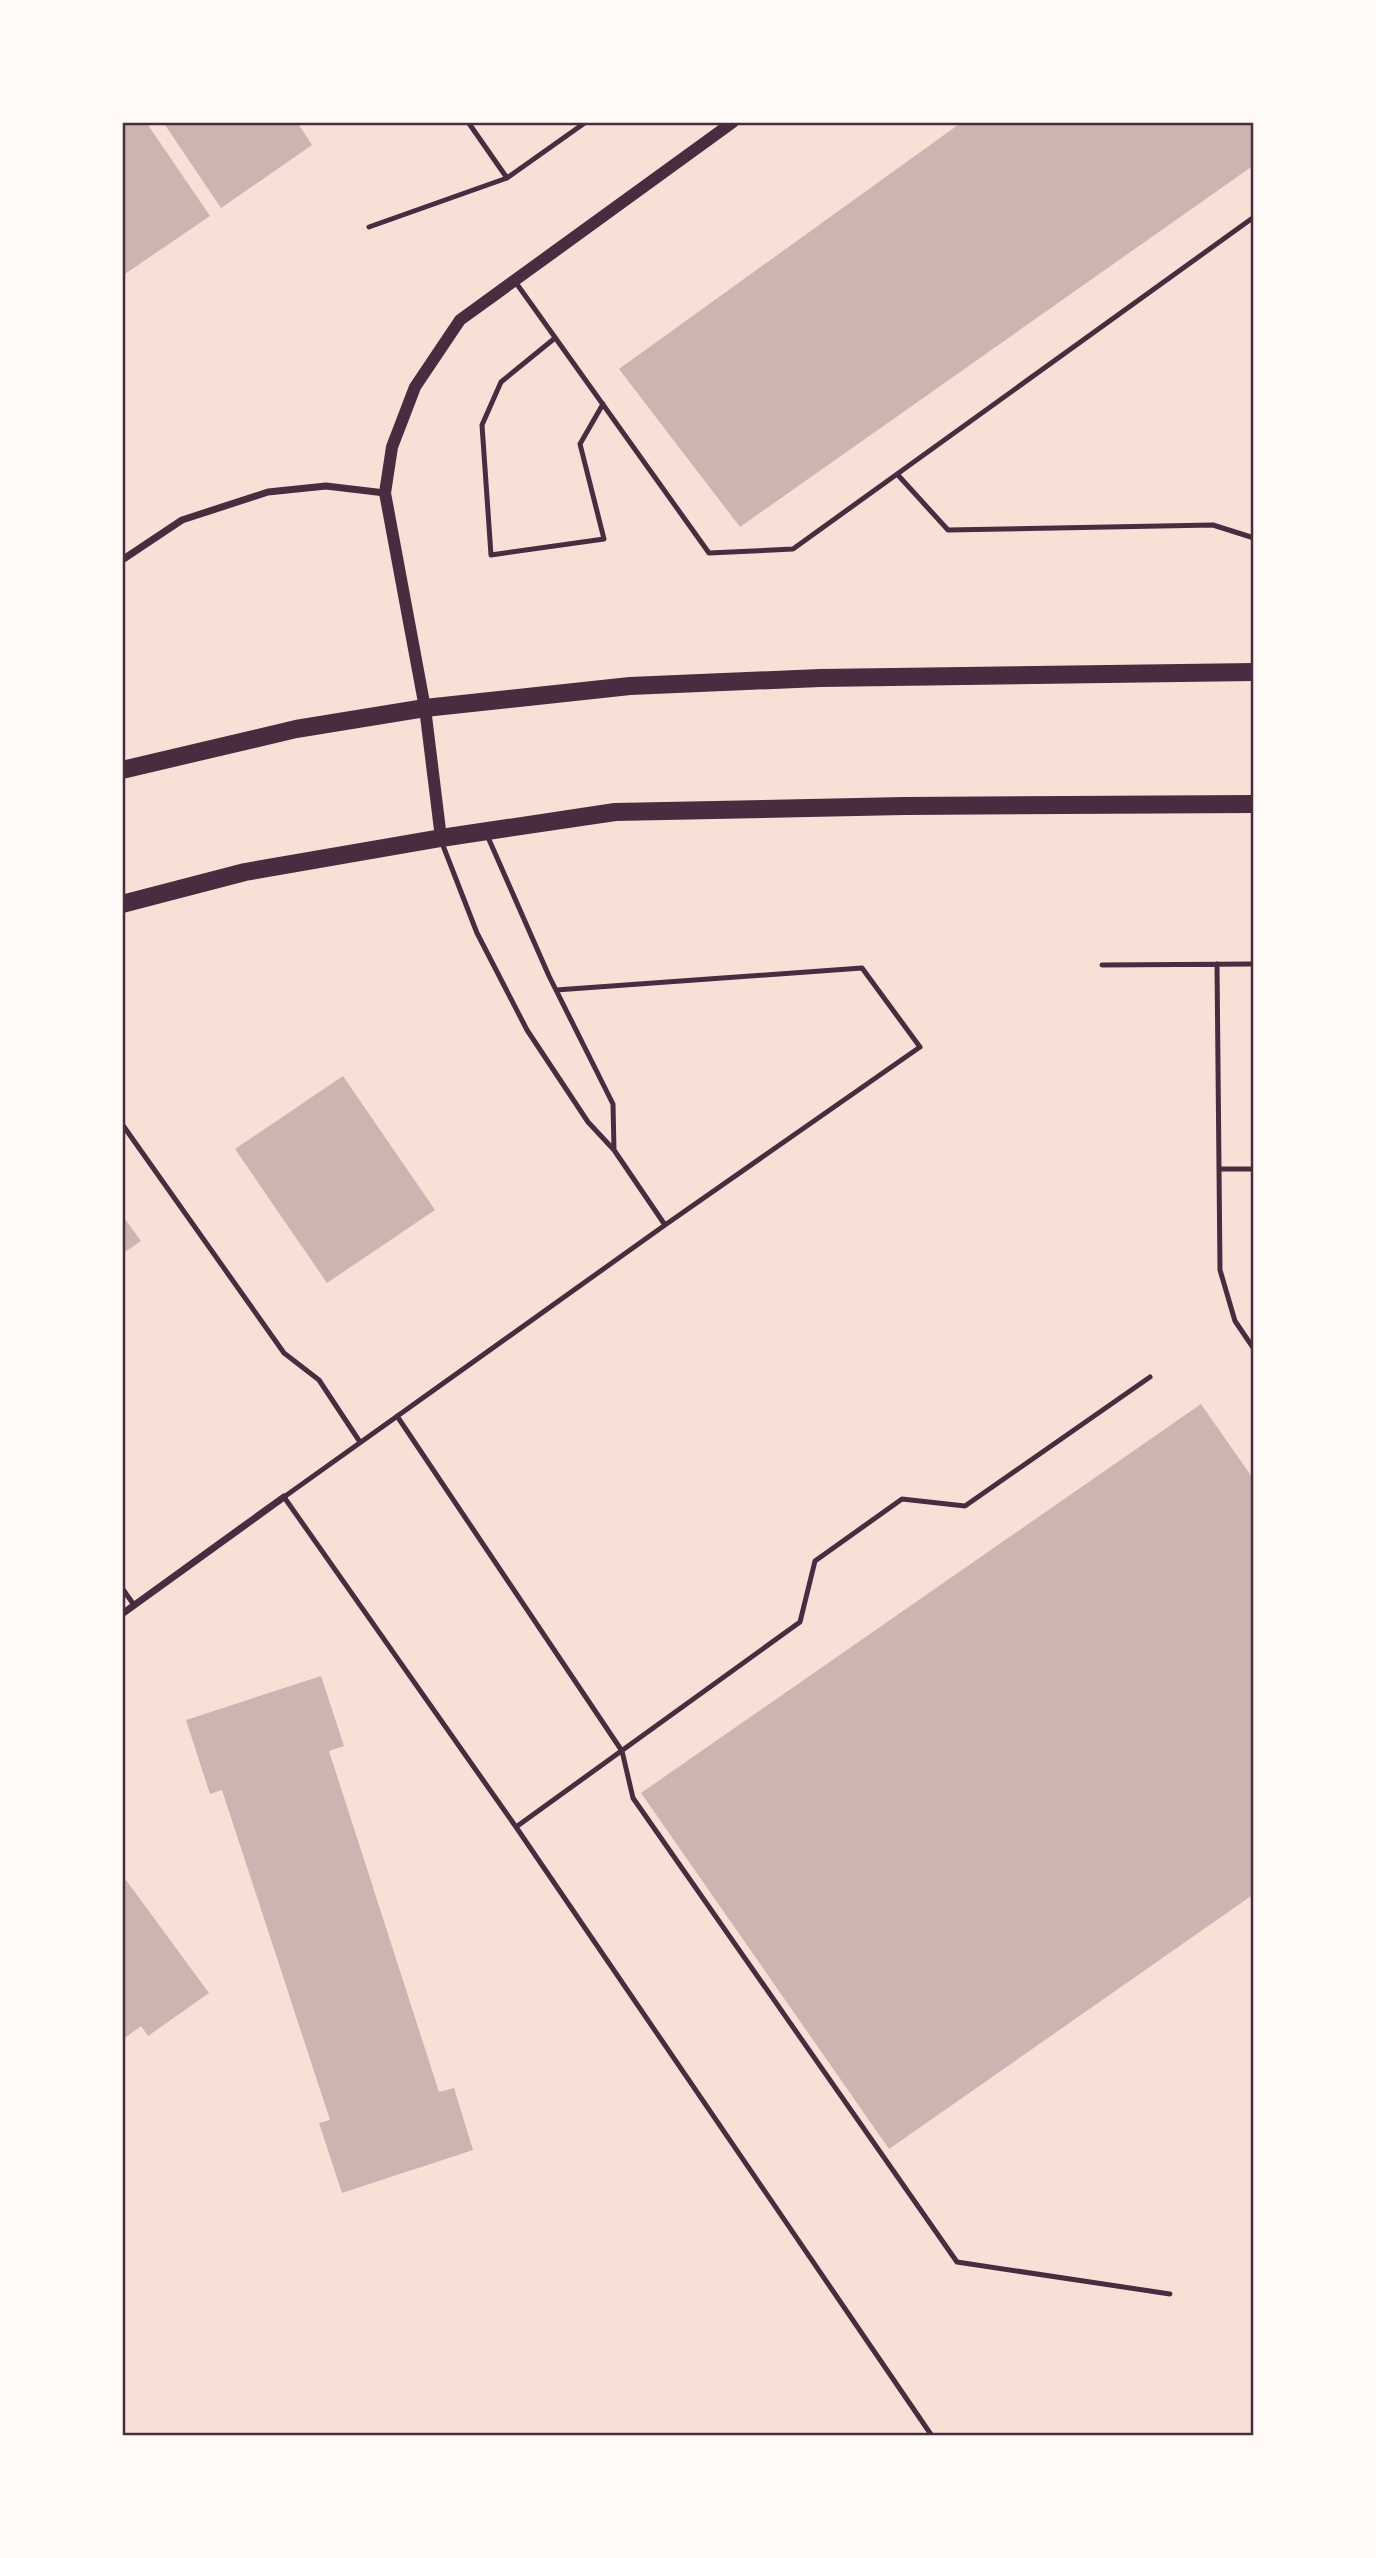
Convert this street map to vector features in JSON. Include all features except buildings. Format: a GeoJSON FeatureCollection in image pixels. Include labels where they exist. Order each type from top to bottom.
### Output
{"type":"FeatureCollection","features":[{"type":"Feature","properties":{"kind":"main road"},"geometry":{"type":"LineString","coordinates":[[122,770],[296,729],[425,708],[630,686],[820,678],[1254,672]]}},
{"type":"Feature","properties":{"kind":"main road"},"geometry":{"type":"LineString","coordinates":[[122,904],[245,872],[441,838],[614,812],[904,806],[1254,804]]}},
{"type":"Feature","properties":{"kind":"street"},"geometry":{"type":"LineString","coordinates":[[441,838],[425,708],[385,493],[392,447],[415,387],[460,320],[733,122]]}},
{"type":"Feature","properties":{"kind":"street"},"geometry":{"type":"LineString","coordinates":[[122,560],[182,520],[268,492],[326,486],[385,493]]}},
{"type":"Feature","properties":{"kind":"street"},"geometry":{"type":"LineString","coordinates":[[122,1614],[284,1497]]}},
{"type":"Feature","properties":{"kind":"lane"},"geometry":{"type":"LineString","coordinates":[[468,122],[508,177]]}},
{"type":"Feature","properties":{"kind":"lane"},"geometry":{"type":"LineString","coordinates":[[369,227],[508,177],[586,122]]}},
{"type":"Feature","properties":{"kind":"lane"},"geometry":{"type":"LineString","coordinates":[[514,280],[709,553],[793,548],[1254,217]]}},
{"type":"Feature","properties":{"kind":"lane"},"geometry":{"type":"LineString","coordinates":[[555,338],[502,382],[482,425],[491,555],[604,539],[580,444],[603,404]]}},
{"type":"Feature","properties":{"kind":"lane"},"geometry":{"type":"LineString","coordinates":[[897,474],[948,530],[1213,525],[1254,538]]}},
{"type":"Feature","properties":{"kind":"lane"},"geometry":{"type":"LineString","coordinates":[[485,831],[556,990],[614,1104],[614,1150]]}},
{"type":"Feature","properties":{"kind":"lane"},"geometry":{"type":"LineString","coordinates":[[441,838],[477,933],[527,1030],[587,1122],[614,1150],[665,1225]]}},
{"type":"Feature","properties":{"kind":"lane"},"geometry":{"type":"LineString","coordinates":[[1217,964],[1220,1270],[1235,1321],[1254,1349]]}},
{"type":"Feature","properties":{"kind":"lane"},"geometry":{"type":"LineString","coordinates":[[1102,965],[1254,964]]}},
{"type":"Feature","properties":{"kind":"lane"},"geometry":{"type":"LineString","coordinates":[[556,990],[862,968],[920,1046],[284,1497],[516,1827],[932,2435]]}},
{"type":"Feature","properties":{"kind":"lane"},"geometry":{"type":"LineString","coordinates":[[122,1124],[284,1353],[319,1380],[360,1442]]}},
{"type":"Feature","properties":{"kind":"lane"},"geometry":{"type":"LineString","coordinates":[[1219,1169],[1254,1169]]}},
{"type":"Feature","properties":{"kind":"lane"},"geometry":{"type":"LineString","coordinates":[[516,1827],[800,1622],[815,1561],[856,1531],[902,1499],[965,1506],[1150,1377]]}},
{"type":"Feature","properties":{"kind":"lane"},"geometry":{"type":"LineString","coordinates":[[397,1416],[622,1751],[634,1798],[957,2262],[1170,2294]]}},
{"type":"Feature","properties":{"kind":"lane"},"geometry":{"type":"LineString","coordinates":[[122,1588],[134,1605]]}}]}
